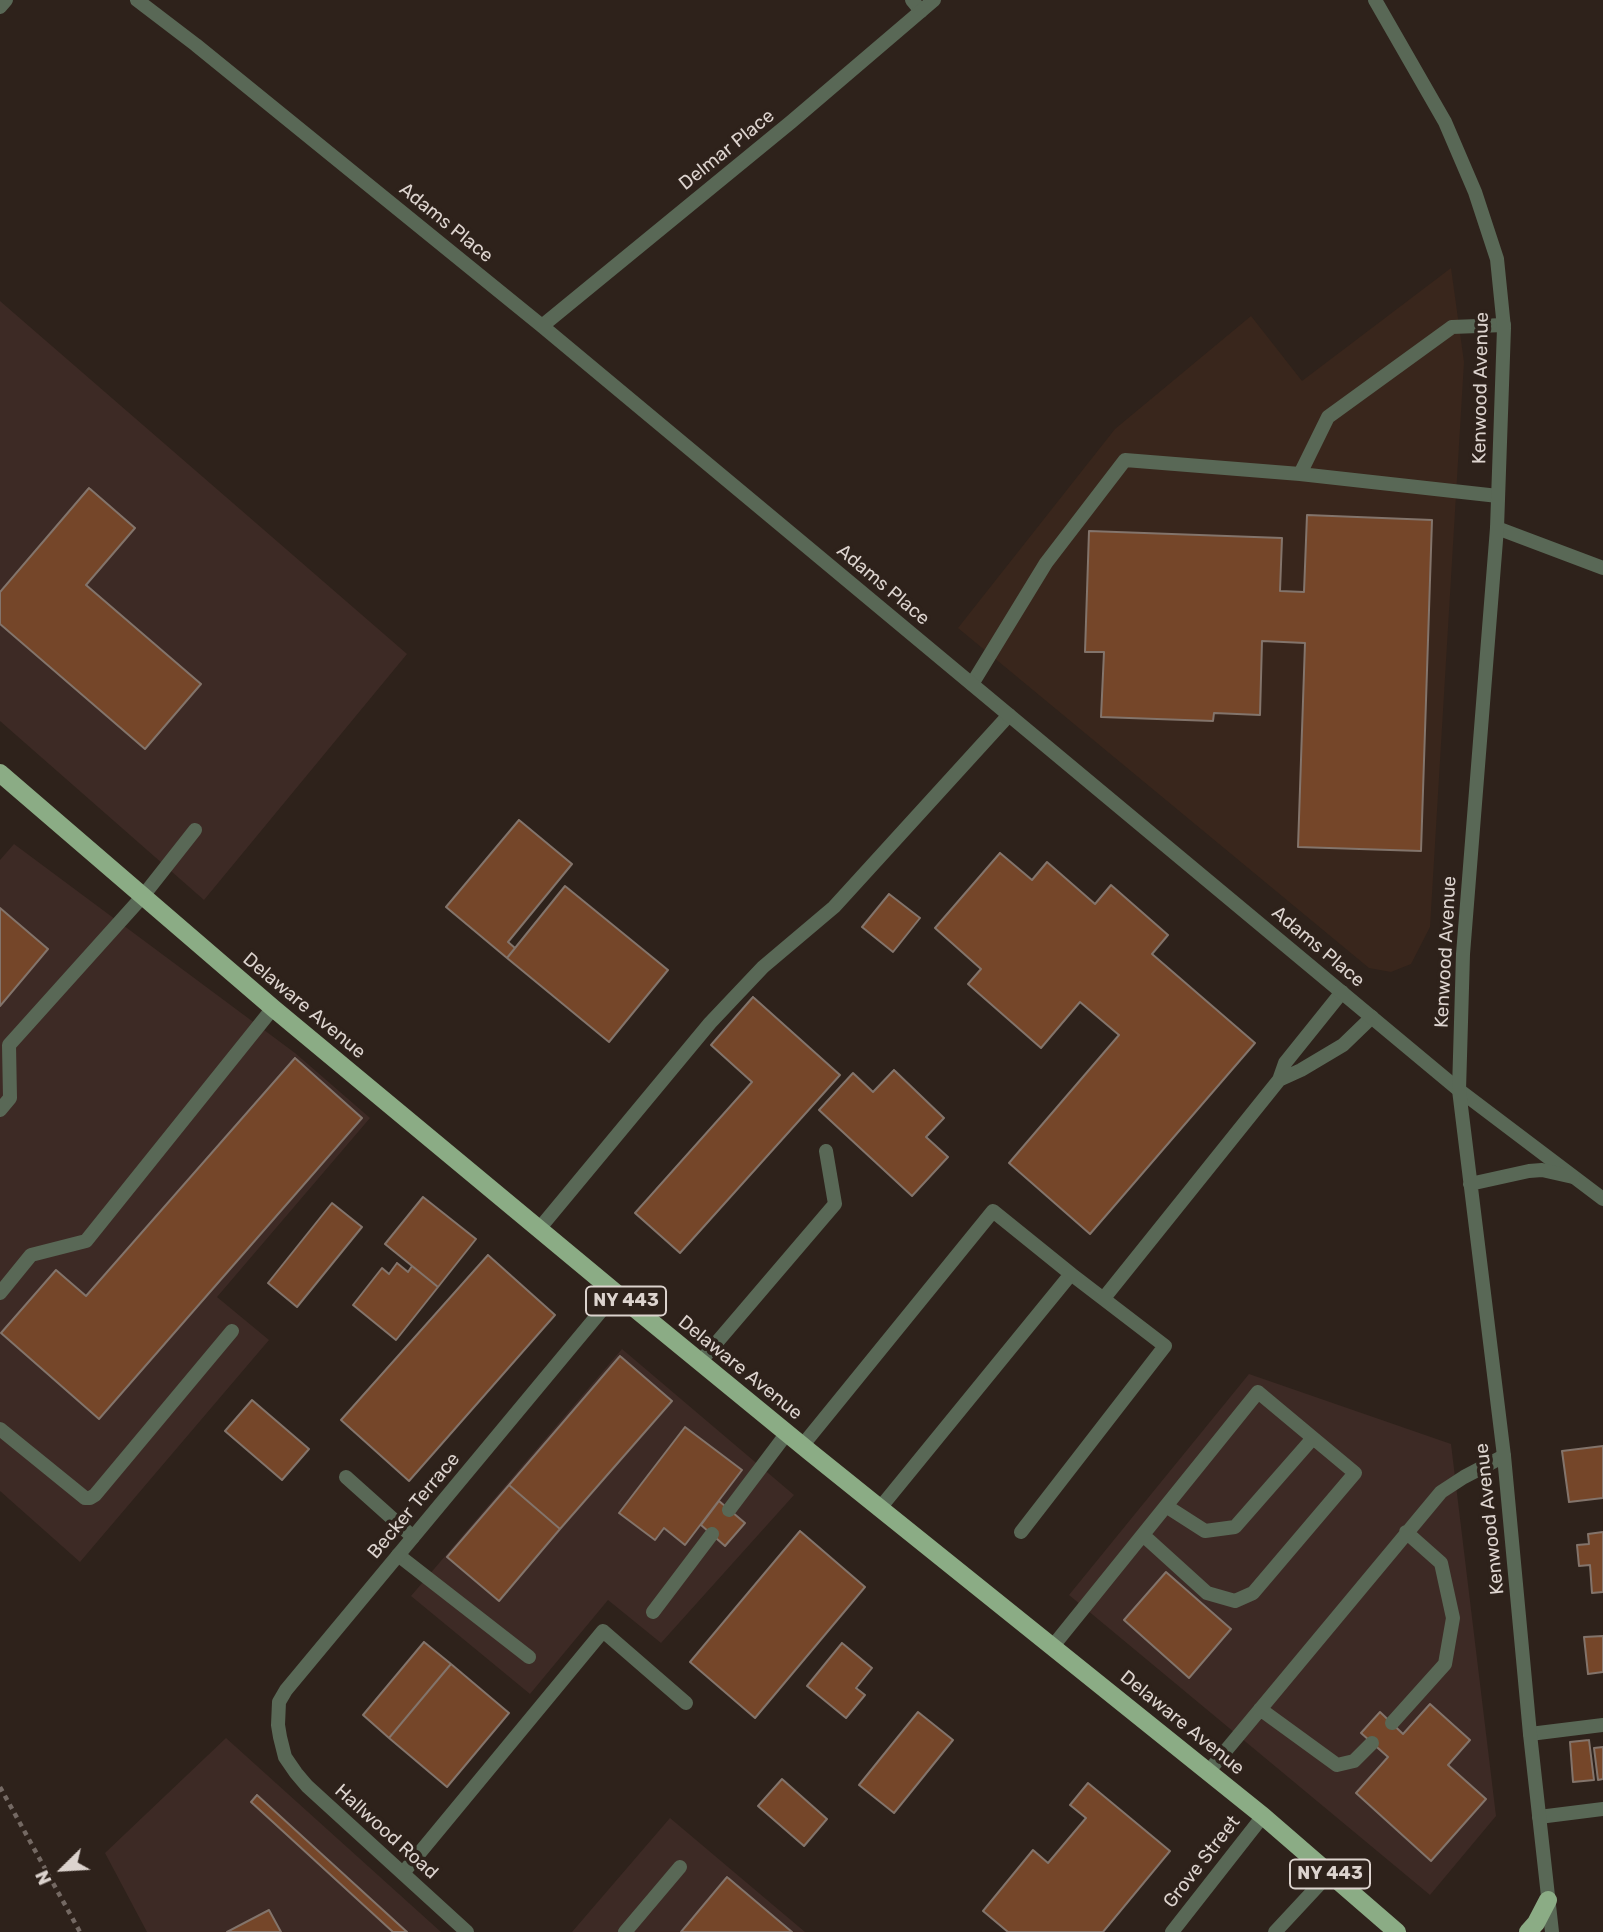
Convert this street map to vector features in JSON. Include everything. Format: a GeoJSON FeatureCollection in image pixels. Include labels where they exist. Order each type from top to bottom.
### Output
{"type":"FeatureCollection","features":[{"type":"Feature","properties":{"kind":"main road","name":"Delaware Avenue"},"geometry":{"type":"LineString","coordinates":[[0,773],[273,1008],[615,1293],[1263,1816],[1396,1932]]}},
{"type":"Feature","properties":{"kind":"main road"},"geometry":{"type":"LineString","coordinates":[[1528,1932],[1548,1900]]}},
{"type":"Feature","properties":{"kind":"street"},"geometry":{"type":"LineString","coordinates":[[0,7],[6,0]]}},
{"type":"Feature","properties":{"kind":"street","name":"Adams Place"},"geometry":{"type":"LineString","coordinates":[[137,0],[542,326],[1459,1090],[1603,1199]]}},
{"type":"Feature","properties":{"kind":"street","name":"Delmar Place"},"geometry":{"type":"LineString","coordinates":[[542,326],[791,122],[917,5],[934,0]]}},
{"type":"Feature","properties":{"kind":"street","name":"Kenwood Avenue"},"geometry":{"type":"LineString","coordinates":[[1375,0],[1445,122],[1475,192],[1497,259],[1504,325],[1497,528],[1463,954],[1459,1090],[1504,1456],[1552,1932]]}},
{"type":"Feature","properties":{"kind":"street"},"geometry":{"type":"LineString","coordinates":[[1300,474],[1328,417],[1452,327],[1504,325]]}},
{"type":"Feature","properties":{"kind":"street"},"geometry":{"type":"LineString","coordinates":[[972,684],[1046,563],[1125,460],[1300,474],[1498,496]]}},
{"type":"Feature","properties":{"kind":"street"},"geometry":{"type":"LineString","coordinates":[[1497,528],[1603,568]]}},
{"type":"Feature","properties":{"kind":"street"},"geometry":{"type":"LineString","coordinates":[[539,1229],[710,1023],[763,967],[834,907],[1009,715]]}},
{"type":"Feature","properties":{"kind":"street"},"geometry":{"type":"LineString","coordinates":[[0,1110],[10,1098],[9,1045],[143,896],[195,830]]}},
{"type":"Feature","properties":{"kind":"street"},"geometry":{"type":"LineString","coordinates":[[1104,1298],[1279,1080],[1285,1063],[1342,992]]}},
{"type":"Feature","properties":{"kind":"street"},"geometry":{"type":"LineString","coordinates":[[0,1293],[32,1255],[86,1241],[273,1008]]}},
{"type":"Feature","properties":{"kind":"street"},"geometry":{"type":"LineString","coordinates":[[1279,1080],[1343,1045],[1372,1017]]}},
{"type":"Feature","properties":{"kind":"street"},"geometry":{"type":"LineString","coordinates":[[700,1362],[835,1204],[826,1151]]}},
{"type":"Feature","properties":{"kind":"street"},"geometry":{"type":"LineString","coordinates":[[1470,1184],[1542,1170],[1573,1177]]}},
{"type":"Feature","properties":{"kind":"street"},"geometry":{"type":"LineString","coordinates":[[802,1446],[993,1211],[1165,1346],[1021,1532]]}},
{"type":"Feature","properties":{"kind":"street"},"geometry":{"type":"LineString","coordinates":[[880,1508],[1071,1274]]}},
{"type":"Feature","properties":{"kind":"street","name":"Becker Terrace"},"geometry":{"type":"LineString","coordinates":[[285,1757],[278,1726],[279,1702],[286,1690],[615,1293]]}},
{"type":"Feature","properties":{"kind":"street"},"geometry":{"type":"LineString","coordinates":[[0,1429],[85,1498],[90,1498],[232,1331]]}},
{"type":"Feature","properties":{"kind":"street"},"geometry":{"type":"LineString","coordinates":[[1053,1646],[1258,1392],[1355,1473],[1253,1593],[1235,1601],[1207,1593],[1143,1535]]}},
{"type":"Feature","properties":{"kind":"street"},"geometry":{"type":"LineString","coordinates":[[729,1510],[787,1433]]}},
{"type":"Feature","properties":{"kind":"street"},"geometry":{"type":"LineString","coordinates":[[1166,1506],[1205,1531],[1235,1527],[1313,1438]]}},
{"type":"Feature","properties":{"kind":"street"},"geometry":{"type":"LineString","coordinates":[[1208,1772],[1441,1492],[1464,1476],[1504,1456]]}},
{"type":"Feature","properties":{"kind":"street"},"geometry":{"type":"LineString","coordinates":[[346,1477],[413,1536]]}},
{"type":"Feature","properties":{"kind":"street"},"geometry":{"type":"LineString","coordinates":[[1392,1723],[1446,1664],[1453,1618],[1441,1563],[1406,1532]]}},
{"type":"Feature","properties":{"kind":"street"},"geometry":{"type":"LineString","coordinates":[[653,1612],[712,1534]]}},
{"type":"Feature","properties":{"kind":"street"},"geometry":{"type":"LineString","coordinates":[[398,1555],[529,1657]]}},
{"type":"Feature","properties":{"kind":"street"},"geometry":{"type":"LineString","coordinates":[[402,1873],[603,1631],[686,1703]]}},
{"type":"Feature","properties":{"kind":"street"},"geometry":{"type":"LineString","coordinates":[[1259,1709],[1336,1765],[1354,1760],[1372,1742]]}},
{"type":"Feature","properties":{"kind":"street"},"geometry":{"type":"LineString","coordinates":[[1530,1734],[1603,1724]]}},
{"type":"Feature","properties":{"kind":"street","name":"Hallwood Road"},"geometry":{"type":"LineString","coordinates":[[285,1757],[307,1786],[467,1932]]}},
{"type":"Feature","properties":{"kind":"street"},"geometry":{"type":"LineString","coordinates":[[1539,1817],[1603,1809]]}},
{"type":"Feature","properties":{"kind":"street","name":"Grove Street"},"geometry":{"type":"LineString","coordinates":[[1172,1932],[1263,1816]]}},
{"type":"Feature","properties":{"kind":"street"},"geometry":{"type":"LineString","coordinates":[[625,1932],[680,1867]]}},
{"type":"Feature","properties":{"kind":"street"},"geometry":{"type":"LineString","coordinates":[[1275,1932],[1329,1874]]}},
{"type":"Feature","properties":{"kind":"path"},"geometry":{"type":"LineString","coordinates":[[0,1787],[80,1932]]}},
{"type":"Feature","properties":{"kind":"shaded area"},"geometry":{"type":"Polygon","coordinates":[[[1451,268],[1464,362],[1430,927],[1411,964],[1391,972],[1369,968],[958,628],[1115,429],[1251,316],[1302,381],[1451,268]]]}},
{"type":"Feature","properties":{"kind":"shaded area"},"geometry":{"type":"Polygon","coordinates":[[[0,301],[407,654],[204,900],[0,721],[0,301]]]}},
{"type":"Feature","properties":{"kind":"shaded area"},"geometry":{"type":"Polygon","coordinates":[[[14,844],[295,1053],[370,1118],[217,1297],[269,1340],[80,1562],[0,1491],[0,860],[14,844]]]}},
{"type":"Feature","properties":{"kind":"shaded area"},"geometry":{"type":"Polygon","coordinates":[[[622,1349],[794,1495],[661,1643],[608,1600],[530,1694],[411,1596],[622,1349]]]}},
{"type":"Feature","properties":{"kind":"shaded area"},"geometry":{"type":"Polygon","coordinates":[[[1249,1374],[1451,1444],[1496,1816],[1430,1895],[1069,1595],[1249,1374]]]}},
{"type":"Feature","properties":{"kind":"shaded area"},"geometry":{"type":"Polygon","coordinates":[[[226,1738],[441,1932],[147,1932],[105,1853],[226,1738]]]}},
{"type":"Feature","properties":{"kind":"shaded area"},"geometry":{"type":"Polygon","coordinates":[[[670,1818],[805,1932],[572,1932],[670,1818]]]}},
{"type":"Feature","properties":{"kind":"building"},"geometry":{"type":"Polygon","coordinates":[[[89,488],[135,528],[86,585],[201,684],[145,749],[0,624],[0,592],[89,488]]]}},
{"type":"Feature","properties":{"kind":"building"},"geometry":{"type":"Polygon","coordinates":[[[1307,515],[1432,520],[1421,851],[1298,847],[1305,643],[1262,641],[1260,715],[1214,713],[1213,721],[1101,717],[1104,652],[1085,652],[1089,531],[1282,538],[1280,591],[1304,592],[1307,515]]]}},
{"type":"Feature","properties":{"kind":"building"},"geometry":{"type":"Polygon","coordinates":[[[519,820],[572,864],[508,942],[515,948],[507,958],[446,907],[519,820]]]}},
{"type":"Feature","properties":{"kind":"building"},"geometry":{"type":"Polygon","coordinates":[[[1000,853],[1032,880],[1047,862],[1095,904],[1111,885],[1168,935],[1152,954],[1255,1043],[1090,1234],[1009,1163],[1119,1035],[1080,1002],[1041,1048],[968,984],[981,969],[935,928],[1000,853]]]}},
{"type":"Feature","properties":{"kind":"building"},"geometry":{"type":"Polygon","coordinates":[[[565,886],[668,970],[609,1042],[507,958],[565,886]]]}},
{"type":"Feature","properties":{"kind":"building"},"geometry":{"type":"Polygon","coordinates":[[[889,894],[920,918],[893,952],[862,927],[889,894]]]}},
{"type":"Feature","properties":{"kind":"building"},"geometry":{"type":"Polygon","coordinates":[[[0,908],[48,949],[0,1006],[0,908]]]}},
{"type":"Feature","properties":{"kind":"building"},"geometry":{"type":"Polygon","coordinates":[[[753,997],[840,1075],[680,1253],[635,1213],[752,1082],[711,1045],[753,997]]]}},
{"type":"Feature","properties":{"kind":"building"},"geometry":{"type":"Polygon","coordinates":[[[295,1058],[362,1118],[99,1419],[1,1333],[56,1270],[86,1296],[295,1058]]]}},
{"type":"Feature","properties":{"kind":"building"},"geometry":{"type":"Polygon","coordinates":[[[894,1070],[944,1118],[926,1137],[948,1157],[912,1196],[819,1110],[853,1073],[873,1092],[894,1070]]]}},
{"type":"Feature","properties":{"kind":"building"},"geometry":{"type":"Polygon","coordinates":[[[423,1197],[476,1239],[438,1287],[385,1244],[423,1197]]]}},
{"type":"Feature","properties":{"kind":"building"},"geometry":{"type":"Polygon","coordinates":[[[332,1203],[362,1227],[297,1307],[268,1283],[332,1203]]]}},
{"type":"Feature","properties":{"kind":"building"},"geometry":{"type":"Polygon","coordinates":[[[488,1255],[555,1315],[409,1481],[341,1420],[488,1255]]]}},
{"type":"Feature","properties":{"kind":"building"},"geometry":{"type":"Polygon","coordinates":[[[397,1263],[408,1272],[412,1266],[438,1287],[396,1340],[353,1305],[382,1268],[389,1274],[397,1263]]]}},
{"type":"Feature","properties":{"kind":"building"},"geometry":{"type":"Polygon","coordinates":[[[620,1356],[672,1401],[560,1529],[509,1485],[620,1356]]]}},
{"type":"Feature","properties":{"kind":"building"},"geometry":{"type":"Polygon","coordinates":[[[252,1400],[309,1449],[282,1480],[225,1431],[252,1400]]]}},
{"type":"Feature","properties":{"kind":"building"},"geometry":{"type":"Polygon","coordinates":[[[685,1427],[742,1470],[685,1545],[664,1528],[655,1540],[619,1513],[685,1427]]]}},
{"type":"Feature","properties":{"kind":"building"},"geometry":{"type":"Polygon","coordinates":[[[1603,1446],[1603,1498],[1569,1502],[1562,1451],[1603,1446]]]}},
{"type":"Feature","properties":{"kind":"building"},"geometry":{"type":"Polygon","coordinates":[[[509,1485],[560,1529],[499,1601],[447,1557],[509,1485]]]}},
{"type":"Feature","properties":{"kind":"building"},"geometry":{"type":"Polygon","coordinates":[[[719,1501],[745,1523],[725,1546],[701,1525],[719,1501]]]}},
{"type":"Feature","properties":{"kind":"building"},"geometry":{"type":"Polygon","coordinates":[[[800,1531],[865,1587],[755,1718],[690,1662],[800,1531]]]}},
{"type":"Feature","properties":{"kind":"building"},"geometry":{"type":"Polygon","coordinates":[[[1603,1532],[1603,1592],[1592,1593],[1590,1565],[1579,1566],[1577,1545],[1589,1544],[1588,1534],[1603,1532]]]}},
{"type":"Feature","properties":{"kind":"building"},"geometry":{"type":"Polygon","coordinates":[[[1166,1572],[1231,1629],[1189,1678],[1124,1620],[1166,1572]]]}},
{"type":"Feature","properties":{"kind":"building"},"geometry":{"type":"Polygon","coordinates":[[[1603,1636],[1603,1672],[1588,1674],[1584,1637],[1603,1636]]]}},
{"type":"Feature","properties":{"kind":"building"},"geometry":{"type":"Polygon","coordinates":[[[424,1642],[451,1664],[389,1738],[363,1715],[424,1642]]]}},
{"type":"Feature","properties":{"kind":"building"},"geometry":{"type":"Polygon","coordinates":[[[842,1643],[872,1668],[856,1688],[865,1695],[846,1718],[807,1686],[842,1643]]]}},
{"type":"Feature","properties":{"kind":"building"},"geometry":{"type":"Polygon","coordinates":[[[451,1664],[509,1713],[447,1787],[389,1738],[451,1664]]]}},
{"type":"Feature","properties":{"kind":"building"},"geometry":{"type":"Polygon","coordinates":[[[1430,1704],[1470,1740],[1448,1765],[1486,1799],[1431,1861],[1356,1793],[1388,1757],[1361,1733],[1380,1712],[1403,1734],[1430,1704]]]}},
{"type":"Feature","properties":{"kind":"building"},"geometry":{"type":"Polygon","coordinates":[[[918,1712],[953,1740],[894,1813],[859,1785],[918,1712]]]}},
{"type":"Feature","properties":{"kind":"building"},"geometry":{"type":"Polygon","coordinates":[[[1589,1740],[1594,1780],[1573,1782],[1570,1742],[1589,1740]]]}},
{"type":"Feature","properties":{"kind":"building"},"geometry":{"type":"Polygon","coordinates":[[[1603,1747],[1603,1779],[1598,1780],[1594,1748],[1603,1747]]]}},
{"type":"Feature","properties":{"kind":"building"},"geometry":{"type":"Polygon","coordinates":[[[782,1779],[827,1819],[804,1846],[758,1806],[782,1779]]]}},
{"type":"Feature","properties":{"kind":"building"},"geometry":{"type":"Polygon","coordinates":[[[1088,1783],[1170,1851],[1103,1932],[1008,1932],[983,1911],[1033,1850],[1048,1863],[1086,1818],[1070,1805],[1088,1783]]]}},
{"type":"Feature","properties":{"kind":"building"},"geometry":{"type":"Polygon","coordinates":[[[257,1795],[407,1932],[393,1932],[251,1802],[257,1795]]]}},
{"type":"Feature","properties":{"kind":"building"},"geometry":{"type":"Polygon","coordinates":[[[727,1877],[792,1932],[681,1932],[727,1877]]]}},
{"type":"Feature","properties":{"kind":"building"},"geometry":{"type":"Polygon","coordinates":[[[269,1910],[281,1932],[227,1932],[269,1910]]]}}]}
